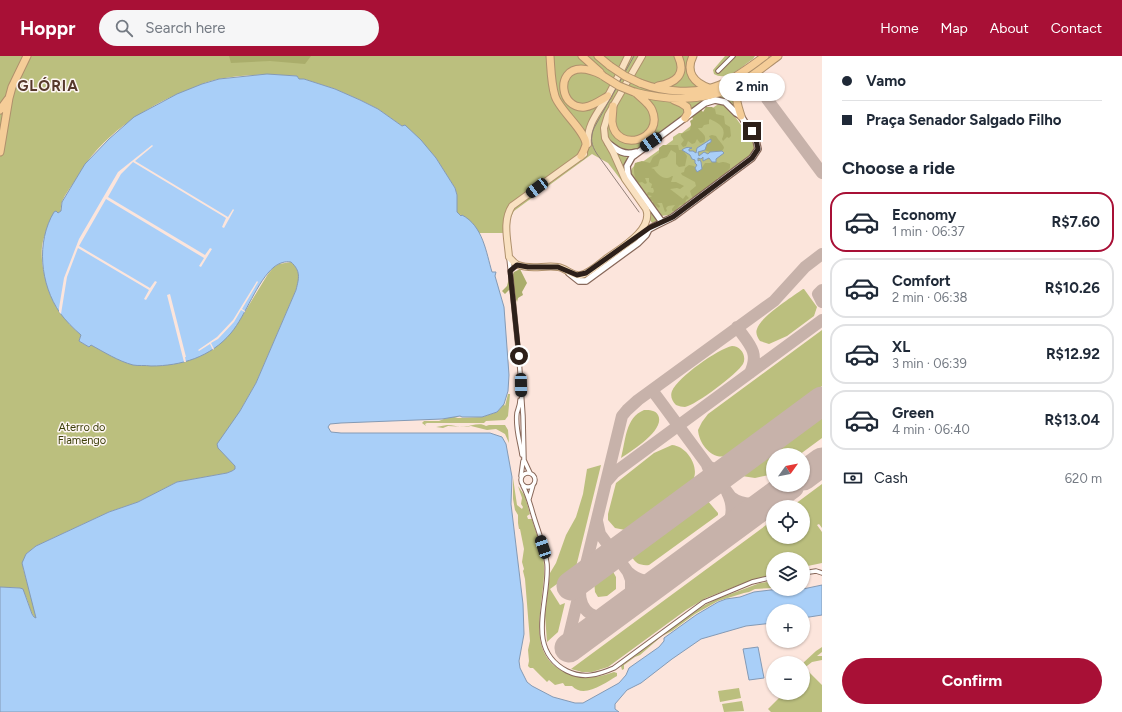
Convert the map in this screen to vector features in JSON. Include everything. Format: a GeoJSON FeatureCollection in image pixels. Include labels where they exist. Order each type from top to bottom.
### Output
{"type":"FeatureCollection","features":[{"type":"Feature","properties":{"kind":"highway"},"geometry":{"type":"LineString","coordinates":[[0,152],[12,87],[27,56]]}},
{"type":"Feature","properties":{"kind":"highway"},"geometry":{"type":"LineString","coordinates":[[550,56],[555,96],[560,106],[585,140],[586,144],[581,156]]}},
{"type":"Feature","properties":{"kind":"highway"},"geometry":{"type":"LineString","coordinates":[[582,56],[603,75],[619,86],[634,92],[668,98],[692,98],[732,88],[778,56]]}},
{"type":"Feature","properties":{"kind":"highway"},"geometry":{"type":"LineString","coordinates":[[598,56],[625,76],[640,83],[652,87],[675,91],[693,91],[721,84],[765,56]]}},
{"type":"Feature","properties":{"kind":"highway"},"geometry":{"type":"LineString","coordinates":[[652,87],[669,84],[676,80],[681,68],[678,56]]}},
{"type":"Feature","properties":{"kind":"highway"},"geometry":{"type":"LineString","coordinates":[[692,56],[689,64],[692,76],[698,83],[709,88]]}},
{"type":"Feature","properties":{"kind":"highway"},"geometry":{"type":"LineString","coordinates":[[603,75],[587,70],[574,70],[568,74],[565,79],[564,92],[570,102],[581,107],[589,106],[608,96]]}},
{"type":"Feature","properties":{"kind":"highway"},"geometry":{"type":"LineString","coordinates":[[741,116],[736,103],[736,94],[741,85],[749,77]]}},
{"type":"Feature","properties":{"kind":"highway"},"geometry":{"type":"LineString","coordinates":[[614,106],[612,123],[618,134],[629,140],[643,138],[652,129],[654,115],[650,106],[634,92]]}},
{"type":"Feature","properties":{"kind":"highway"},"geometry":{"type":"LineString","coordinates":[[0,110],[9,98]]}},
{"type":"Feature","properties":{"kind":"highway"},"geometry":{"type":"LineString","coordinates":[[668,98],[685,105],[688,110],[685,118]]}},
{"type":"Feature","properties":{"kind":"main road"},"geometry":{"type":"LineString","coordinates":[[628,56],[608,96],[590,126],[588,148],[581,156],[512,206],[508,212],[506,221],[509,258],[517,265],[528,267],[558,267],[564,268],[577,275],[582,274],[594,268],[635,238],[647,219],[647,210],[625,179],[604,136],[604,128],[608,115],[642,56]]}},
{"type":"Feature","properties":{"kind":"street"},"geometry":{"type":"LineString","coordinates":[[718,71],[733,56]]}},
{"type":"Feature","properties":{"kind":"street"},"geometry":{"type":"LineString","coordinates":[[635,238],[649,228],[669,219],[752,158],[757,152],[758,149],[756,140],[741,116],[736,114],[725,102],[715,100],[705,103],[640,150],[629,161],[627,173],[662,222]]}},
{"type":"Feature","properties":{"kind":"street"},"geometry":{"type":"LineString","coordinates":[[606,141],[624,154],[640,150]]}},
{"type":"Feature","properties":{"kind":"street"},"geometry":{"type":"LineString","coordinates":[[657,215],[669,219]]}},
{"type":"Feature","properties":{"kind":"street"},"geometry":{"type":"LineString","coordinates":[[564,268],[579,281],[586,281],[638,243],[646,235],[649,228]]}},
{"type":"Feature","properties":{"kind":"street"},"geometry":{"type":"LineString","coordinates":[[509,258],[523,410],[524,460],[530,473],[534,477],[529,499]]}},
{"type":"Feature","properties":{"kind":"street"},"geometry":{"type":"LineString","coordinates":[[510,271],[517,265]]}},
{"type":"Feature","properties":{"kind":"street"},"geometry":{"type":"LineString","coordinates":[[521,395],[517,414],[517,435],[523,464],[520,481],[529,499],[547,566],[542,622],[543,640],[548,653],[555,663],[572,673],[580,675],[600,674],[614,668],[704,602],[752,582],[766,579]]}},
{"type":"Feature","properties":{"kind":"street"},"geometry":{"type":"LineString","coordinates":[[521,476],[525,473],[530,473]]}},
{"type":"Feature","properties":{"kind":"street"},"geometry":{"type":"LineString","coordinates":[[523,486],[530,487],[533,485]]}},
{"type":"Feature","properties":{"kind":"street"},"geometry":{"type":"LineString","coordinates":[[810,572],[816,571],[822,574]]}},
{"type":"Feature","properties":{"kind":"green space","name":"Aterro do Flamengo"},"geometry":{"type":"Polygon","coordinates":[[[0,56],[693,56],[695,75],[700,83],[706,99],[720,97],[733,92],[733,106],[726,101],[705,103],[626,157],[628,158],[624,169],[626,175],[658,220],[652,223],[650,220],[649,208],[644,210],[608,163],[592,154],[514,211],[503,233],[479,233],[468,219],[457,213],[457,195],[455,188],[436,158],[410,130],[378,109],[360,100],[335,89],[304,79],[299,79],[297,76],[248,75],[210,81],[169,98],[124,125],[98,149],[87,162],[64,198],[61,211],[58,213],[43,241],[43,268],[48,287],[60,312],[81,335],[79,341],[89,347],[91,345],[134,365],[162,366],[229,335],[274,267],[279,264],[291,262],[296,266],[300,277],[296,290],[256,383],[240,411],[232,463],[235,466],[235,469],[227,473],[177,482],[138,502],[109,512],[36,546],[26,554],[23,568],[37,617],[35,618],[23,591],[20,588],[0,587],[0,56]]]}},
{"type":"Feature","properties":{"kind":"green space"},"geometry":{"type":"Polygon","coordinates":[[[229,56],[311,56],[305,64],[270,61],[231,63],[229,56]]]}},
{"type":"Feature","properties":{"kind":"green space"},"geometry":{"type":"Polygon","coordinates":[[[725,56],[755,56],[740,69],[730,75],[719,76],[714,74],[713,70],[725,56]]]}},
{"type":"Feature","properties":{"kind":"green space"},"geometry":{"type":"Polygon","coordinates":[[[720,103],[728,107],[754,143],[755,149],[752,155],[669,215],[661,216],[632,178],[632,169],[638,162],[641,163],[673,140],[673,137],[679,133],[682,133],[720,103]]]}},
{"type":"Feature","properties":{"kind":"green space"},"geometry":{"type":"Polygon","coordinates":[[[706,107],[712,107],[715,109],[716,114],[724,116],[725,124],[730,127],[731,136],[729,138],[727,137],[723,141],[722,139],[724,132],[722,127],[710,119],[709,124],[704,125],[702,128],[698,128],[705,136],[704,142],[700,143],[697,139],[695,143],[692,144],[688,141],[686,146],[683,147],[681,144],[684,140],[681,134],[690,130],[690,121],[693,119],[690,117],[700,108],[703,112],[706,107]]]}},
{"type":"Feature","properties":{"kind":"green space"},"geometry":{"type":"Polygon","coordinates":[[[709,136],[716,136],[723,145],[724,148],[722,151],[710,152],[704,150],[706,145],[711,140],[709,136]]]}},
{"type":"Feature","properties":{"kind":"green space"},"geometry":{"type":"Polygon","coordinates":[[[663,145],[678,145],[679,150],[683,150],[687,156],[685,166],[679,167],[676,164],[676,153],[671,150],[667,157],[660,159],[658,166],[651,168],[664,178],[673,176],[671,182],[676,182],[684,186],[680,189],[670,189],[683,199],[686,195],[689,198],[686,200],[685,204],[680,205],[675,211],[672,211],[672,209],[675,205],[668,206],[666,208],[667,211],[665,212],[662,203],[657,203],[660,206],[659,208],[653,204],[653,201],[649,200],[652,196],[647,195],[648,192],[653,193],[654,191],[653,188],[651,188],[652,184],[649,182],[649,178],[645,178],[647,183],[645,184],[642,182],[638,183],[635,176],[635,163],[642,161],[650,163],[653,157],[659,153],[659,148],[663,145]]]}},
{"type":"Feature","properties":{"kind":"green space"},"geometry":{"type":"Polygon","coordinates":[[[714,161],[730,164],[730,168],[722,177],[717,178],[717,182],[702,190],[701,194],[695,198],[692,197],[690,191],[696,186],[695,182],[681,173],[684,172],[685,168],[689,165],[694,166],[696,169],[701,169],[705,163],[714,161]]]}},
{"type":"Feature","properties":{"kind":"green space"},"geometry":{"type":"Polygon","coordinates":[[[520,269],[527,283],[522,292],[523,295],[518,298],[517,302],[514,294],[510,290],[505,294],[502,291],[507,286],[509,278],[512,277],[514,272],[520,269]]]}},
{"type":"Feature","properties":{"kind":"green space"},"geometry":{"type":"Polygon","coordinates":[[[803,289],[817,307],[814,316],[787,336],[769,344],[760,341],[756,332],[759,324],[777,308],[803,289]]]}},
{"type":"Feature","properties":{"kind":"green space"},"geometry":{"type":"Polygon","coordinates":[[[822,330],[822,386],[726,456],[716,456],[707,450],[701,441],[698,430],[708,414],[822,330]]]}},
{"type":"Feature","properties":{"kind":"green space"},"geometry":{"type":"Polygon","coordinates":[[[732,346],[738,348],[744,355],[743,364],[739,369],[707,395],[690,405],[682,407],[673,402],[671,393],[682,378],[708,358],[732,346]]]}},
{"type":"Feature","properties":{"kind":"green space"},"geometry":{"type":"Polygon","coordinates":[[[508,394],[510,394],[508,416],[505,420],[486,421],[484,423],[427,423],[425,424],[426,426],[422,423],[424,421],[439,421],[451,416],[458,418],[482,417],[497,412],[504,404],[505,406],[508,394]]]}},
{"type":"Feature","properties":{"kind":"green space"},"geometry":{"type":"Polygon","coordinates":[[[644,410],[657,413],[659,421],[657,427],[646,440],[621,458],[627,430],[633,418],[644,410]]]}},
{"type":"Feature","properties":{"kind":"green space"},"geometry":{"type":"Polygon","coordinates":[[[822,416],[822,438],[808,448],[779,448],[822,416]]]}},
{"type":"Feature","properties":{"kind":"green space"},"geometry":{"type":"Polygon","coordinates":[[[478,424],[486,426],[505,425],[508,430],[509,443],[505,434],[496,429],[487,430],[471,426],[464,427],[478,424]]]}},
{"type":"Feature","properties":{"kind":"green space"},"geometry":{"type":"Polygon","coordinates":[[[447,425],[459,427],[436,427],[447,425]]]}},
{"type":"Feature","properties":{"kind":"green space"},"geometry":{"type":"Polygon","coordinates":[[[672,445],[683,449],[691,458],[695,469],[693,480],[630,527],[625,530],[615,528],[608,520],[608,514],[616,483],[654,453],[672,445]]]}},
{"type":"Feature","properties":{"kind":"green space"},"geometry":{"type":"Polygon","coordinates":[[[766,458],[766,476],[755,478],[742,476],[766,458]]]}},
{"type":"Feature","properties":{"kind":"green space"},"geometry":{"type":"Polygon","coordinates":[[[601,465],[575,571],[550,589],[560,605],[565,603],[558,632],[547,642],[545,615],[550,573],[556,563],[566,535],[576,517],[583,494],[587,469],[601,465]]]}},
{"type":"Feature","properties":{"kind":"green space"},"geometry":{"type":"Polygon","coordinates":[[[513,478],[517,505],[522,509],[522,498],[518,486],[525,496],[530,514],[527,516],[528,519],[532,519],[543,554],[544,580],[539,626],[540,640],[545,654],[553,665],[567,673],[579,677],[602,676],[614,672],[617,673],[617,676],[601,686],[582,691],[577,690],[572,686],[565,686],[563,683],[555,685],[549,680],[547,682],[533,668],[528,666],[528,650],[530,641],[524,569],[522,562],[524,549],[519,529],[518,515],[515,510],[513,499],[513,478]]]}},
{"type":"Feature","properties":{"kind":"green space"},"geometry":{"type":"Polygon","coordinates":[[[822,484],[822,528],[819,524],[817,525],[822,532],[822,563],[810,566],[810,552],[766,552],[766,576],[706,598],[686,610],[608,667],[592,672],[582,672],[571,669],[766,525],[766,544],[810,544],[810,500],[800,500],[822,484]]]}},
{"type":"Feature","properties":{"kind":"green space"},"geometry":{"type":"Polygon","coordinates":[[[707,500],[718,515],[649,565],[643,565],[634,560],[632,556],[707,500]]]}},
{"type":"Feature","properties":{"kind":"green space"},"geometry":{"type":"Polygon","coordinates":[[[611,568],[616,577],[616,589],[607,596],[598,597],[595,592],[594,581],[611,568]]]}},
{"type":"Feature","properties":{"kind":"green space"},"geometry":{"type":"Polygon","coordinates":[[[766,582],[766,588],[755,589],[718,601],[695,614],[672,631],[662,636],[640,655],[624,665],[624,669],[622,670],[621,666],[689,615],[717,599],[766,582]]]}},
{"type":"Feature","properties":{"kind":"green space"},"geometry":{"type":"Polygon","coordinates":[[[822,647],[822,652],[817,656],[822,656],[822,660],[810,664],[810,657],[822,647]]]}},
{"type":"Feature","properties":{"kind":"green space"},"geometry":{"type":"Polygon","coordinates":[[[810,673],[822,685],[822,712],[771,712],[768,709],[777,700],[810,700],[810,673]]]}},
{"type":"Feature","properties":{"kind":"green space"},"geometry":{"type":"Polygon","coordinates":[[[739,688],[741,698],[720,702],[718,691],[739,688]]]}},
{"type":"Feature","properties":{"kind":"green space"},"geometry":{"type":"Polygon","coordinates":[[[742,701],[744,711],[724,712],[722,704],[742,701]]]}},
{"type":"Feature","properties":{"kind":"water"},"geometry":{"type":"Polygon","coordinates":[[[267,74],[297,76],[299,79],[304,79],[335,89],[360,100],[378,109],[402,126],[405,125],[421,140],[436,158],[455,188],[457,195],[457,212],[475,226],[483,240],[492,272],[496,272],[495,276],[504,307],[509,375],[508,391],[504,404],[497,412],[482,417],[460,416],[442,419],[341,423],[330,424],[328,427],[331,432],[341,433],[490,433],[502,437],[506,444],[512,477],[511,504],[523,604],[524,634],[519,661],[520,668],[527,682],[553,697],[575,703],[583,703],[619,683],[626,675],[629,668],[659,647],[664,641],[664,638],[696,615],[718,602],[754,592],[766,591],[766,596],[810,596],[810,588],[822,585],[822,615],[810,617],[810,604],[766,604],[766,624],[746,626],[701,639],[641,683],[627,690],[615,704],[615,709],[619,712],[0,712],[0,587],[23,589],[32,614],[36,618],[22,563],[26,554],[36,546],[109,512],[138,502],[177,482],[227,473],[235,469],[235,466],[218,448],[217,444],[240,411],[256,383],[296,290],[298,272],[294,265],[291,262],[278,264],[268,273],[231,333],[214,348],[205,354],[184,362],[162,366],[151,366],[133,365],[127,363],[91,345],[89,347],[79,341],[81,335],[60,313],[53,302],[48,289],[43,263],[43,249],[48,224],[54,212],[56,211],[58,213],[61,211],[62,202],[85,164],[109,139],[134,117],[177,94],[219,79],[267,74]]]}},
{"type":"Feature","properties":{"kind":"water"},"geometry":{"type":"Polygon","coordinates":[[[711,139],[711,142],[707,144],[705,150],[698,152],[699,156],[704,152],[708,154],[710,152],[722,151],[724,153],[716,159],[716,162],[712,162],[709,158],[703,161],[703,157],[701,159],[698,158],[698,161],[700,160],[701,162],[702,169],[697,172],[695,168],[697,165],[695,160],[682,150],[688,147],[692,148],[689,149],[689,151],[696,153],[697,148],[711,139]]]}},
{"type":"Feature","properties":{"kind":"water"},"geometry":{"type":"Polygon","coordinates":[[[758,647],[764,678],[749,680],[743,649],[758,647]]]}},
{"type":"Feature","properties":{"kind":"pier"},"geometry":{"type":"Polygon","coordinates":[[[152,145],[153,146],[135,161],[228,217],[233,209],[234,210],[224,228],[222,227],[226,218],[133,162],[121,174],[108,197],[205,255],[210,248],[212,249],[201,267],[199,266],[204,258],[106,199],[79,246],[150,288],[155,281],[157,282],[146,300],[144,299],[149,290],[78,248],[67,277],[61,314],[59,312],[59,308],[64,278],[79,239],[118,172],[152,145]]]}},
{"type":"Feature","properties":{"kind":"pier"},"geometry":{"type":"Polygon","coordinates":[[[257,281],[258,282],[242,309],[245,312],[241,310],[234,322],[218,339],[211,343],[214,349],[213,350],[210,344],[199,351],[198,350],[217,337],[233,320],[257,281]]]}},
{"type":"Feature","properties":{"kind":"pier"},"geometry":{"type":"Polygon","coordinates":[[[170,294],[186,362],[184,362],[167,295],[170,294]]]}},
{"type":"Feature","properties":{"kind":"taxiway"},"geometry":{"type":"LineString","coordinates":[[767,99],[822,173]]}},
{"type":"Feature","properties":{"kind":"taxiway"},"geometry":{"type":"LineString","coordinates":[[616,613],[601,617],[590,613],[582,604],[580,589],[622,416],[638,400],[774,301],[805,267],[822,254]]}},
{"type":"Feature","properties":{"kind":"taxiway"},"geometry":{"type":"LineString","coordinates":[[822,290],[818,294],[822,302]]}},
{"type":"Feature","properties":{"kind":"taxiway"},"geometry":{"type":"LineString","coordinates":[[607,481],[614,473],[822,320]]}},
{"type":"Feature","properties":{"kind":"taxiway"},"geometry":{"type":"LineString","coordinates":[[737,327],[752,348],[754,359],[750,373]]}},
{"type":"Feature","properties":{"kind":"taxiway"},"geometry":{"type":"LineString","coordinates":[[652,390],[731,497],[741,502],[751,504],[772,499]]}},
{"type":"Feature","properties":{"kind":"taxiway"},"geometry":{"type":"LineString","coordinates":[[702,489],[709,478],[707,465]]}},
{"type":"Feature","properties":{"kind":"taxiway"},"geometry":{"type":"LineString","coordinates":[[708,466],[718,471],[730,468]]}},
{"type":"Feature","properties":{"kind":"taxiway"},"geometry":{"type":"LineString","coordinates":[[715,541],[725,530],[732,512],[730,499],[727,492]]}},
{"type":"Feature","properties":{"kind":"taxiway"},"geometry":{"type":"LineString","coordinates":[[597,521],[600,534],[628,572],[631,580],[631,592],[625,606]]}},
{"type":"Feature","properties":{"kind":"taxiway"},"geometry":{"type":"LineString","coordinates":[[607,544],[619,546],[631,542]]}},
{"type":"Feature","properties":{"kind":"taxiway"},"geometry":{"type":"LineString","coordinates":[[628,572],[636,578],[645,581],[654,581],[664,578]]}},
{"type":"Feature","properties":{"kind":"taxiway"},"geometry":{"type":"LineString","coordinates":[[574,645],[570,644],[568,640],[579,594]]}},
{"type":"Feature","properties":{"kind":"runway"},"geometry":{"type":"LineString","coordinates":[[571,586],[822,401]]}},
{"type":"Feature","properties":{"kind":"runway"},"geometry":{"type":"LineString","coordinates":[[810,471],[822,462]]}},
{"type":"Feature","properties":{"kind":"runway"},"geometry":{"type":"LineString","coordinates":[[569,648],[781,492]]}},
{"type":"Feature","properties":{"kind":"tram line"},"geometry":{"type":"LineString","coordinates":[[634,56],[594,128],[592,144],[597,154],[639,212]]}},
{"type":"Feature","properties":{"kind":"district","name":"GLÓRIA"},"geometry":{"type":"Point","coordinates":[48,86]}},
{"type":"Feature","properties":{"kind":"route"},"geometry":{"type":"LineString","coordinates":[[519,356],[510,271],[517,265],[528,267],[558,267],[564,268],[577,275],[586,273],[652,226],[673,217],[752,158],[758,149],[752,131]]}}]}
